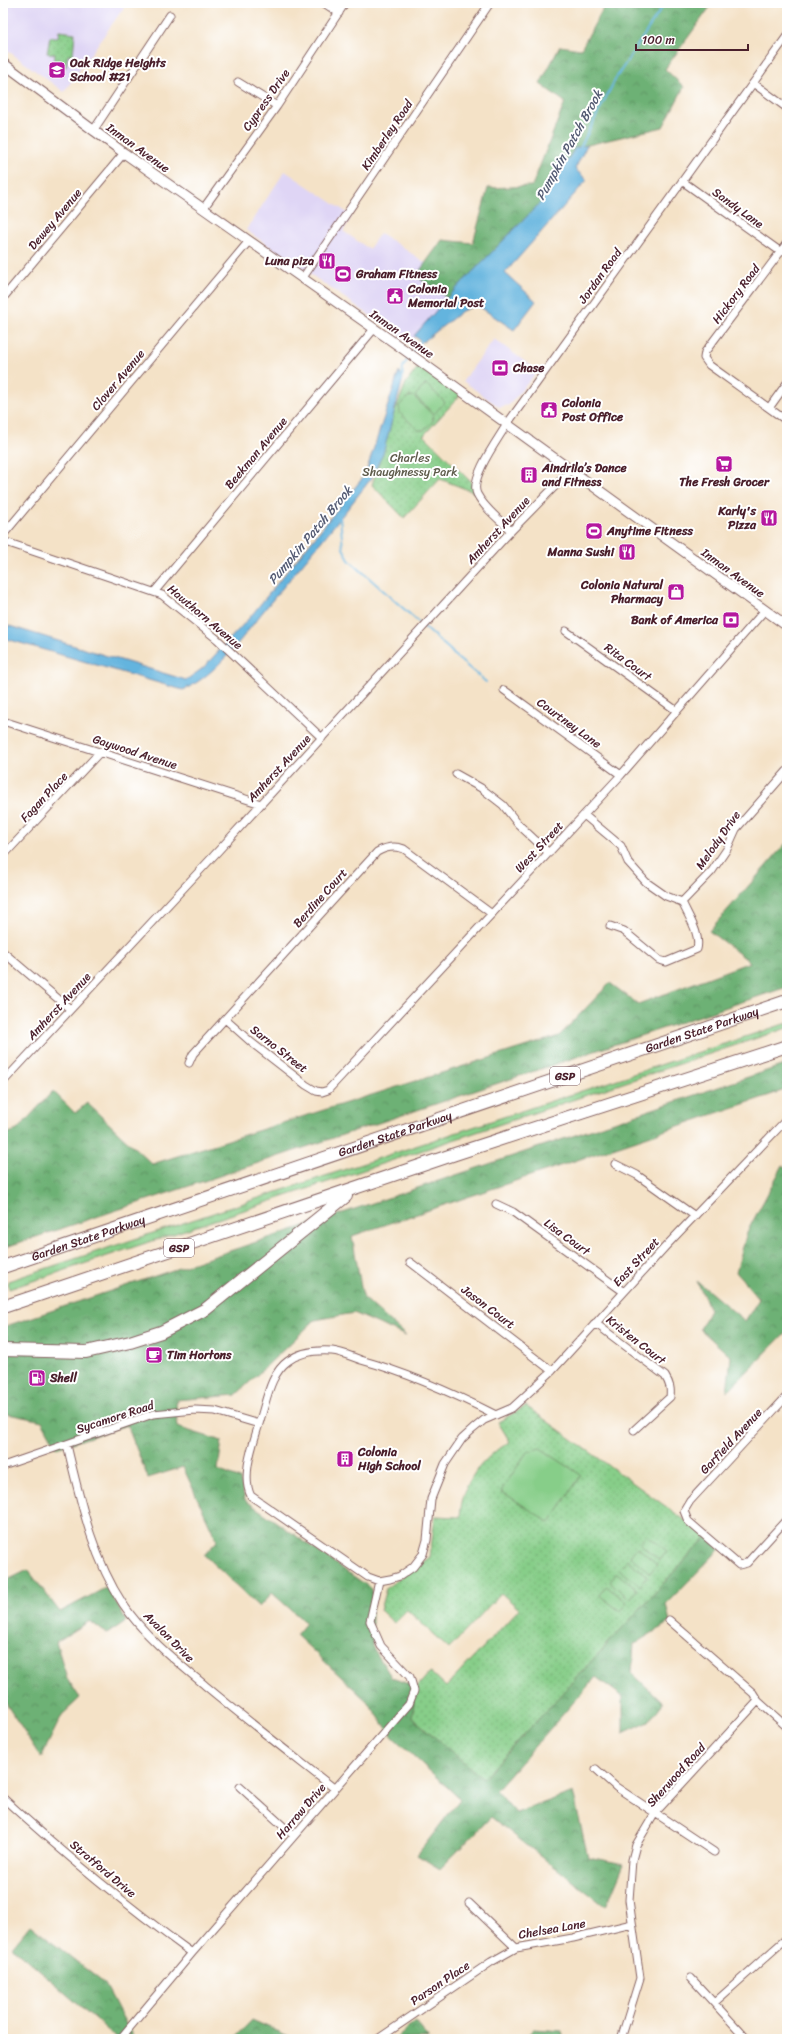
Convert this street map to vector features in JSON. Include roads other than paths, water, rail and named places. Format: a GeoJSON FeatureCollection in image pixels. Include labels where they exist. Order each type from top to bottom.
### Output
{"type":"FeatureCollection","features":[{"type":"Feature","properties":{"kind":"highway","name":"Garden State Parkway"},"geometry":{"type":"LineString","coordinates":[[3,1267],[787,1001]]}},
{"type":"Feature","properties":{"kind":"highway","name":"GSP"},"geometry":{"type":"LineString","coordinates":[[3,1307],[455,1154],[787,1046]]}},
{"type":"Feature","properties":{"kind":"highway"},"geometry":{"type":"LineString","coordinates":[[3,1350],[86,1352],[130,1342],[161,1332],[206,1308],[352,1190]]}},
{"type":"Feature","properties":{"kind":"main road","name":"Inman Avenue"},"geometry":{"type":"LineString","coordinates":[[3,63],[124,153],[302,279],[400,346],[787,626]]}},
{"type":"Feature","properties":{"kind":"street"},"geometry":{"type":"LineString","coordinates":[[324,3],[339,13]]}},
{"type":"Feature","properties":{"kind":"street","name":"Cypress Drive"},"geometry":{"type":"LineString","coordinates":[[204,209],[277,106],[346,3]]}},
{"type":"Feature","properties":{"kind":"street","name":"Kimberley Road"},"geometry":{"type":"LineString","coordinates":[[302,279],[490,3]]}},
{"type":"Feature","properties":{"kind":"street"},"geometry":{"type":"LineString","coordinates":[[94,131],[170,15]]}},
{"type":"Feature","properties":{"kind":"street","name":"Jordan Road"},"geometry":{"type":"LineString","coordinates":[[511,530],[476,493],[475,486],[477,475],[507,424],[787,36]]}},
{"type":"Feature","properties":{"kind":"street"},"geometry":{"type":"LineString","coordinates":[[238,82],[277,106]]}},
{"type":"Feature","properties":{"kind":"street"},"geometry":{"type":"LineString","coordinates":[[753,83],[787,108]]}},
{"type":"Feature","properties":{"kind":"street","name":"Dewey Avenue"},"geometry":{"type":"LineString","coordinates":[[3,298],[124,153]]}},
{"type":"Feature","properties":{"kind":"street","name":"Sandy Lane"},"geometry":{"type":"LineString","coordinates":[[682,181],[781,252]]}},
{"type":"Feature","properties":{"kind":"street","name":"Clover Avenue"},"geometry":{"type":"LineString","coordinates":[[3,534],[249,241]]}},
{"type":"Feature","properties":{"kind":"street","name":"Hickory Road"},"geometry":{"type":"LineString","coordinates":[[769,408],[709,365],[704,358],[705,352],[787,244]]}},
{"type":"Feature","properties":{"kind":"street","name":"Beekman Avenue"},"geometry":{"type":"LineString","coordinates":[[155,591],[374,329]]}},
{"type":"Feature","properties":{"kind":"street"},"geometry":{"type":"LineString","coordinates":[[787,383],[769,408],[787,420]]}},
{"type":"Feature","properties":{"kind":"street","name":"Amherst Avenue"},"geometry":{"type":"LineString","coordinates":[[3,1082],[322,738],[511,530],[571,470]]}},
{"type":"Feature","properties":{"kind":"street","name":"Hawthorn Avenue"},"geometry":{"type":"LineString","coordinates":[[3,540],[155,591],[171,601],[217,639],[322,738]]}},
{"type":"Feature","properties":{"kind":"street","name":"West Street"},"geometry":{"type":"LineString","coordinates":[[322,1092],[334,1086],[621,775],[765,610]]}},
{"type":"Feature","properties":{"kind":"street","name":"Rita Court"},"geometry":{"type":"LineString","coordinates":[[566,631],[677,711]]}},
{"type":"Feature","properties":{"kind":"street","name":"Courtney Lane"},"geometry":{"type":"LineString","coordinates":[[504,690],[621,775]]}},
{"type":"Feature","properties":{"kind":"street","name":"Gaywood Avenue"},"geometry":{"type":"LineString","coordinates":[[3,721],[261,804]]}},
{"type":"Feature","properties":{"kind":"street","name":"Fagan Place"},"geometry":{"type":"LineString","coordinates":[[3,856],[100,752]]}},
{"type":"Feature","properties":{"kind":"street","name":"Melody Drive"},"geometry":{"type":"LineString","coordinates":[[682,902],[712,871],[727,849],[736,829],[787,771]]}},
{"type":"Feature","properties":{"kind":"street"},"geometry":{"type":"LineString","coordinates":[[456,774],[481,788],[503,805],[518,824],[549,853]]}},
{"type":"Feature","properties":{"kind":"street"},"geometry":{"type":"LineString","coordinates":[[584,815],[621,846],[628,862],[646,882],[666,896],[682,902],[697,935],[697,948],[666,962],[658,960],[624,931],[610,926]]}},
{"type":"Feature","properties":{"kind":"street","name":"Berdine Court"},"geometry":{"type":"LineString","coordinates":[[189,1063],[193,1054],[377,852],[384,848],[391,846],[404,849],[492,914]]}},
{"type":"Feature","properties":{"kind":"street"},"geometry":{"type":"LineString","coordinates":[[3,952],[70,1009]]}},
{"type":"Feature","properties":{"kind":"street","name":"Sarno Street"},"geometry":{"type":"LineString","coordinates":[[225,1019],[274,1061],[316,1091],[322,1092]]}},
{"type":"Feature","properties":{"kind":"street","name":"East Street"},"geometry":{"type":"LineString","coordinates":[[379,1581],[400,1576],[413,1567],[423,1554],[428,1540],[431,1499],[445,1464],[457,1445],[484,1420],[512,1408],[552,1370],[787,1119]]}},
{"type":"Feature","properties":{"kind":"street"},"geometry":{"type":"LineString","coordinates":[[615,1164],[637,1175],[695,1216]]}},
{"type":"Feature","properties":{"kind":"street","name":"Lisa Court"},"geometry":{"type":"LineString","coordinates":[[496,1204],[513,1212],[624,1292]]}},
{"type":"Feature","properties":{"kind":"street","name":"Jason Court"},"geometry":{"type":"LineString","coordinates":[[410,1262],[552,1370]]}},
{"type":"Feature","properties":{"kind":"street","name":"Kristen Court"},"geometry":{"type":"LineString","coordinates":[[596,1323],[665,1376],[669,1382],[671,1390],[670,1397],[634,1430]]}},
{"type":"Feature","properties":{"kind":"street"},"geometry":{"type":"LineString","coordinates":[[379,1581],[368,1577],[251,1496],[248,1491],[246,1475],[259,1424],[275,1375],[288,1361],[303,1354],[333,1351],[388,1368],[468,1400],[496,1415]]}},
{"type":"Feature","properties":{"kind":"street","name":"Garfield Avenue"},"geometry":{"type":"LineString","coordinates":[[787,1396],[690,1501],[684,1511],[688,1521],[739,1565],[747,1563],[787,1519]]}},
{"type":"Feature","properties":{"kind":"street","name":"Sycamore Road"},"geometry":{"type":"LineString","coordinates":[[3,1466],[153,1414],[195,1410],[215,1411],[259,1424]]}},
{"type":"Feature","properties":{"kind":"street","name":"Avalon Drive"},"geometry":{"type":"LineString","coordinates":[[67,1444],[80,1498],[94,1544],[120,1598],[138,1624],[188,1671],[335,1789]]}},
{"type":"Feature","properties":{"kind":"street","name":"Harrow Drive"},"geometry":{"type":"LineString","coordinates":[[120,2039],[192,1953],[409,1704],[414,1690],[410,1677],[381,1646],[370,1621],[379,1581]]}},
{"type":"Feature","properties":{"kind":"street"},"geometry":{"type":"LineString","coordinates":[[668,1620],[753,1693],[758,1701],[787,1727]]}},
{"type":"Feature","properties":{"kind":"street","name":"Sherwood Road"},"geometry":{"type":"LineString","coordinates":[[621,2039],[640,1978],[638,1955],[629,1900],[632,1860],[636,1845],[655,1813],[758,1701]]}},
{"type":"Feature","properties":{"kind":"street"},"geometry":{"type":"LineString","coordinates":[[596,1769],[616,1786],[714,1852]]}},
{"type":"Feature","properties":{"kind":"street"},"geometry":{"type":"LineString","coordinates":[[240,1787],[294,1836]]}},
{"type":"Feature","properties":{"kind":"street","name":"Stratford Drive"},"geometry":{"type":"LineString","coordinates":[[3,1798],[32,1825],[154,1925],[192,1953]]}},
{"type":"Feature","properties":{"kind":"street","name":"Chelsea Lane"},"geometry":{"type":"LineString","coordinates":[[469,1903],[516,1948],[573,1938],[632,1924]]}},
{"type":"Feature","properties":{"kind":"street"},"geometry":{"type":"LineString","coordinates":[[714,2003],[787,1938]]}},
{"type":"Feature","properties":{"kind":"street","name":"Parson Place"},"geometry":{"type":"LineString","coordinates":[[378,2039],[491,1962],[516,1948]]}},
{"type":"Feature","properties":{"kind":"street"},"geometry":{"type":"LineString","coordinates":[[691,1978],[747,2039]]}},
{"type":"Feature","properties":{"kind":"water"},"geometry":{"type":"Polygon","coordinates":[[[587,145],[575,169],[587,180],[505,273],[536,301],[514,330],[477,305],[462,311],[423,342],[414,336],[447,298],[542,201],[575,148],[587,145]]]}},
{"type":"Feature","properties":{"kind":"water"},"geometry":{"type":"Polygon","coordinates":[[[399,371],[403,379],[383,454],[370,480],[231,652],[208,674],[196,683],[183,690],[3,638],[3,624],[186,680],[203,668],[250,617],[365,475],[399,371]]]}},
{"type":"Feature","properties":{"kind":"waterway","name":"Pumpkin Patch Brook"},"geometry":{"type":"LineString","coordinates":[[580,148],[616,78],[665,3]]}},
{"type":"Feature","properties":{"kind":"waterway","name":"Pumpkin Patch Brook"},"geometry":{"type":"LineString","coordinates":[[413,352],[422,339]]}},
{"type":"Feature","properties":{"kind":"waterway","name":"Pumpkin Patch Brook"},"geometry":{"type":"LineString","coordinates":[[402,381],[403,367],[409,357]]}},
{"type":"Feature","properties":{"kind":"waterway"},"geometry":{"type":"LineString","coordinates":[[340,517],[343,548],[349,560],[456,657],[486,682]]}},
{"type":"Feature","properties":{"kind":"place","name":"Oak Ridge Heights School #21"},"geometry":{"type":"Point","coordinates":[57,70]}},
{"type":"Feature","properties":{"kind":"place","name":"Luna piza"},"geometry":{"type":"Point","coordinates":[327,261]}},
{"type":"Feature","properties":{"kind":"place","name":"Graham Fitness"},"geometry":{"type":"Point","coordinates":[343,274]}},
{"type":"Feature","properties":{"kind":"place","name":"Colonia Memorial Post"},"geometry":{"type":"Point","coordinates":[395,296]}},
{"type":"Feature","properties":{"kind":"place","name":"Chase"},"geometry":{"type":"Point","coordinates":[500,368]}},
{"type":"Feature","properties":{"kind":"place","name":"Colonia Post Office"},"geometry":{"type":"Point","coordinates":[549,410]}},
{"type":"Feature","properties":{"kind":"place","name":"The Fresh Grocer"},"geometry":{"type":"Point","coordinates":[724,464]}},
{"type":"Feature","properties":{"kind":"place","name":"Aindrila’s Dance and Fitness"},"geometry":{"type":"Point","coordinates":[529,475]}},
{"type":"Feature","properties":{"kind":"place","name":"Karly's Pizza"},"geometry":{"type":"Point","coordinates":[769,518]}},
{"type":"Feature","properties":{"kind":"place","name":"Anytime Fitness"},"geometry":{"type":"Point","coordinates":[594,531]}},
{"type":"Feature","properties":{"kind":"place","name":"Manna Sushi"},"geometry":{"type":"Point","coordinates":[627,552]}},
{"type":"Feature","properties":{"kind":"place","name":"Colonia Natural Pharmacy"},"geometry":{"type":"Point","coordinates":[676,592]}},
{"type":"Feature","properties":{"kind":"place","name":"Bank of America"},"geometry":{"type":"Point","coordinates":[731,620]}},
{"type":"Feature","properties":{"kind":"place","name":"Tim Hortons"},"geometry":{"type":"Point","coordinates":[154,1355]}},
{"type":"Feature","properties":{"kind":"place","name":"Shell"},"geometry":{"type":"Point","coordinates":[37,1378]}},
{"type":"Feature","properties":{"kind":"place","name":"Colonia High School"},"geometry":{"type":"Point","coordinates":[345,1459]}},
{"type":"Feature","properties":{"kind":"park label","name":"Charles Shaughnessy Park"},"geometry":{"type":"Point","coordinates":[410,465]}}]}
